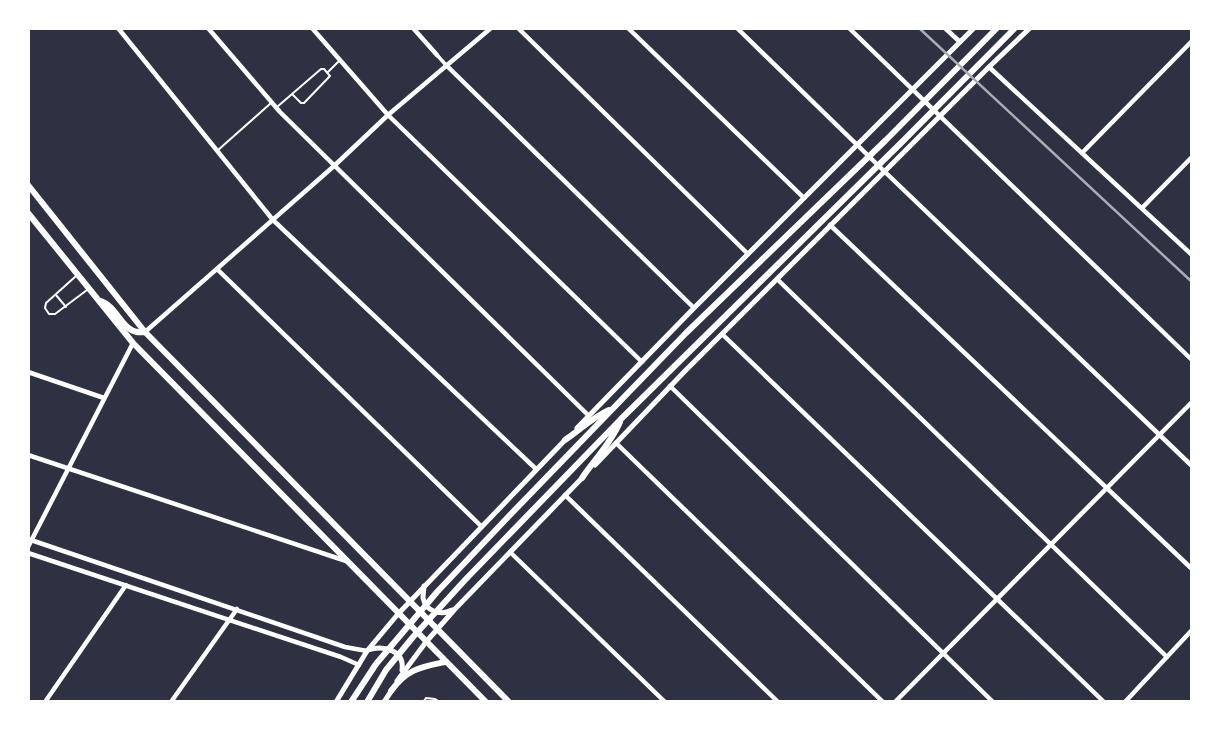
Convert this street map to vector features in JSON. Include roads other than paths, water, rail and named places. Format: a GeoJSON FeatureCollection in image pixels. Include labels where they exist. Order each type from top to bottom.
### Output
{"type":"FeatureCollection","features":[{"type":"Feature","properties":{"kind":"main road"},"geometry":{"type":"LineString","coordinates":[[351,702],[376,664],[437,592],[551,473],[686,334],[997,28]]}},
{"type":"Feature","properties":{"kind":"main road"},"geometry":{"type":"LineString","coordinates":[[367,702],[386,670],[465,580],[621,419],[1015,28]]}},
{"type":"Feature","properties":{"kind":"main road"},"geometry":{"type":"LineString","coordinates":[[28,185],[145,332],[509,702]]}},
{"type":"Feature","properties":{"kind":"main road"},"geometry":{"type":"LineString","coordinates":[[28,214],[133,343],[486,702]]}},
{"type":"Feature","properties":{"kind":"main road"},"geometry":{"type":"LineString","coordinates":[[99,301],[108,304],[126,327],[138,333],[145,332]]}},
{"type":"Feature","properties":{"kind":"main road"},"geometry":{"type":"LineString","coordinates":[[565,440],[597,415],[614,408]]}},
{"type":"Feature","properties":{"kind":"main road"},"geometry":{"type":"LineString","coordinates":[[582,478],[613,437],[621,419]]}},
{"type":"Feature","properties":{"kind":"main road"},"geometry":{"type":"LineString","coordinates":[[391,691],[401,678],[414,670],[429,664],[446,662]]}},
{"type":"Feature","properties":{"kind":"street"},"geometry":{"type":"LineString","coordinates":[[118,28],[273,220],[537,469]]}},
{"type":"Feature","properties":{"kind":"street"},"geometry":{"type":"LineString","coordinates":[[208,28],[276,108],[589,416]]}},
{"type":"Feature","properties":{"kind":"street"},"geometry":{"type":"LineString","coordinates":[[312,28],[388,115],[642,362]]}},
{"type":"Feature","properties":{"kind":"street"},"geometry":{"type":"LineString","coordinates":[[413,28],[446,65],[694,308]]}},
{"type":"Feature","properties":{"kind":"street"},"geometry":{"type":"LineString","coordinates":[[145,332],[388,115],[491,28]]}},
{"type":"Feature","properties":{"kind":"street"},"geometry":{"type":"LineString","coordinates":[[518,28],[748,254]]}},
{"type":"Feature","properties":{"kind":"street"},"geometry":{"type":"LineString","coordinates":[[628,28],[804,198]]}},
{"type":"Feature","properties":{"kind":"street"},"geometry":{"type":"LineString","coordinates":[[737,28],[1192,467]]}},
{"type":"Feature","properties":{"kind":"street"},"geometry":{"type":"LineString","coordinates":[[849,28],[1192,360]]}},
{"type":"Feature","properties":{"kind":"street"},"geometry":{"type":"LineString","coordinates":[[946,28],[960,42]]}},
{"type":"Feature","properties":{"kind":"street"},"geometry":{"type":"LineString","coordinates":[[336,702],[367,651],[424,586],[694,308],[974,28]]}},
{"type":"Feature","properties":{"kind":"street"},"geometry":{"type":"LineString","coordinates":[[384,702],[401,673],[426,642],[509,552],[830,225],[1030,28]]}},
{"type":"Feature","properties":{"kind":"street"},"geometry":{"type":"LineString","coordinates":[[1082,153],[1192,41]]}},
{"type":"Feature","properties":{"kind":"street"},"geometry":{"type":"LineString","coordinates":[[989,67],[1192,255]]}},
{"type":"Feature","properties":{"kind":"street"},"geometry":{"type":"LineString","coordinates":[[1142,208],[1192,157]]}},
{"type":"Feature","properties":{"kind":"street"},"geometry":{"type":"LineString","coordinates":[[830,225],[1192,569]]}},
{"type":"Feature","properties":{"kind":"street"},"geometry":{"type":"LineString","coordinates":[[217,269],[481,526]]}},
{"type":"Feature","properties":{"kind":"street"},"geometry":{"type":"LineString","coordinates":[[777,279],[1167,657]]}},
{"type":"Feature","properties":{"kind":"street"},"geometry":{"type":"LineString","coordinates":[[722,334],[1104,702]]}},
{"type":"Feature","properties":{"kind":"street"},"geometry":{"type":"LineString","coordinates":[[28,547],[133,343]]}},
{"type":"Feature","properties":{"kind":"street"},"geometry":{"type":"LineString","coordinates":[[28,372],[104,398]]}},
{"type":"Feature","properties":{"kind":"street"},"geometry":{"type":"LineString","coordinates":[[670,386],[993,702]]}},
{"type":"Feature","properties":{"kind":"street"},"geometry":{"type":"LineString","coordinates":[[895,702],[1192,402]]}},
{"type":"Feature","properties":{"kind":"street"},"geometry":{"type":"LineString","coordinates":[[616,443],[883,702]]}},
{"type":"Feature","properties":{"kind":"street"},"geometry":{"type":"LineString","coordinates":[[28,455],[346,561]]}},
{"type":"Feature","properties":{"kind":"street"},"geometry":{"type":"LineString","coordinates":[[565,495],[778,702]]}},
{"type":"Feature","properties":{"kind":"street"},"geometry":{"type":"LineString","coordinates":[[30,540],[345,647],[367,651],[378,647],[388,648],[399,656],[403,663],[401,673]]}},
{"type":"Feature","properties":{"kind":"street"},"geometry":{"type":"LineString","coordinates":[[509,552],[664,702]]}},
{"type":"Feature","properties":{"kind":"street"},"geometry":{"type":"LineString","coordinates":[[28,553],[341,657],[359,666]]}},
{"type":"Feature","properties":{"kind":"street"},"geometry":{"type":"LineString","coordinates":[[45,702],[126,584]]}},
{"type":"Feature","properties":{"kind":"street"},"geometry":{"type":"LineString","coordinates":[[424,586],[423,597],[434,611],[440,614],[455,609]]}},
{"type":"Feature","properties":{"kind":"street"},"geometry":{"type":"LineString","coordinates":[[171,702],[237,609]]}},
{"type":"Feature","properties":{"kind":"street"},"geometry":{"type":"LineString","coordinates":[[1125,702],[1192,630]]}},
{"type":"Feature","properties":{"kind":"lane"},"geometry":{"type":"LineString","coordinates":[[327,72],[340,60]]}},
{"type":"Feature","properties":{"kind":"lane"},"geometry":{"type":"LineString","coordinates":[[276,108],[321,69],[330,76],[304,103],[293,95]]}},
{"type":"Feature","properties":{"kind":"lane"},"geometry":{"type":"LineString","coordinates":[[217,152],[272,103]]}},
{"type":"Feature","properties":{"kind":"lane"},"geometry":{"type":"LineString","coordinates":[[77,275],[46,303],[45,308],[49,314],[55,314],[66,307],[88,289]]}},
{"type":"Feature","properties":{"kind":"lane"},"geometry":{"type":"LineString","coordinates":[[55,294],[66,307]]}},
{"type":"Feature","properties":{"kind":"lane"},"geometry":{"type":"LineString","coordinates":[[423,702],[426,698],[440,702]]}},
{"type":"Feature","properties":{"kind":"railway"},"geometry":{"type":"LineString","coordinates":[[919,28],[1192,282]]}}]}
